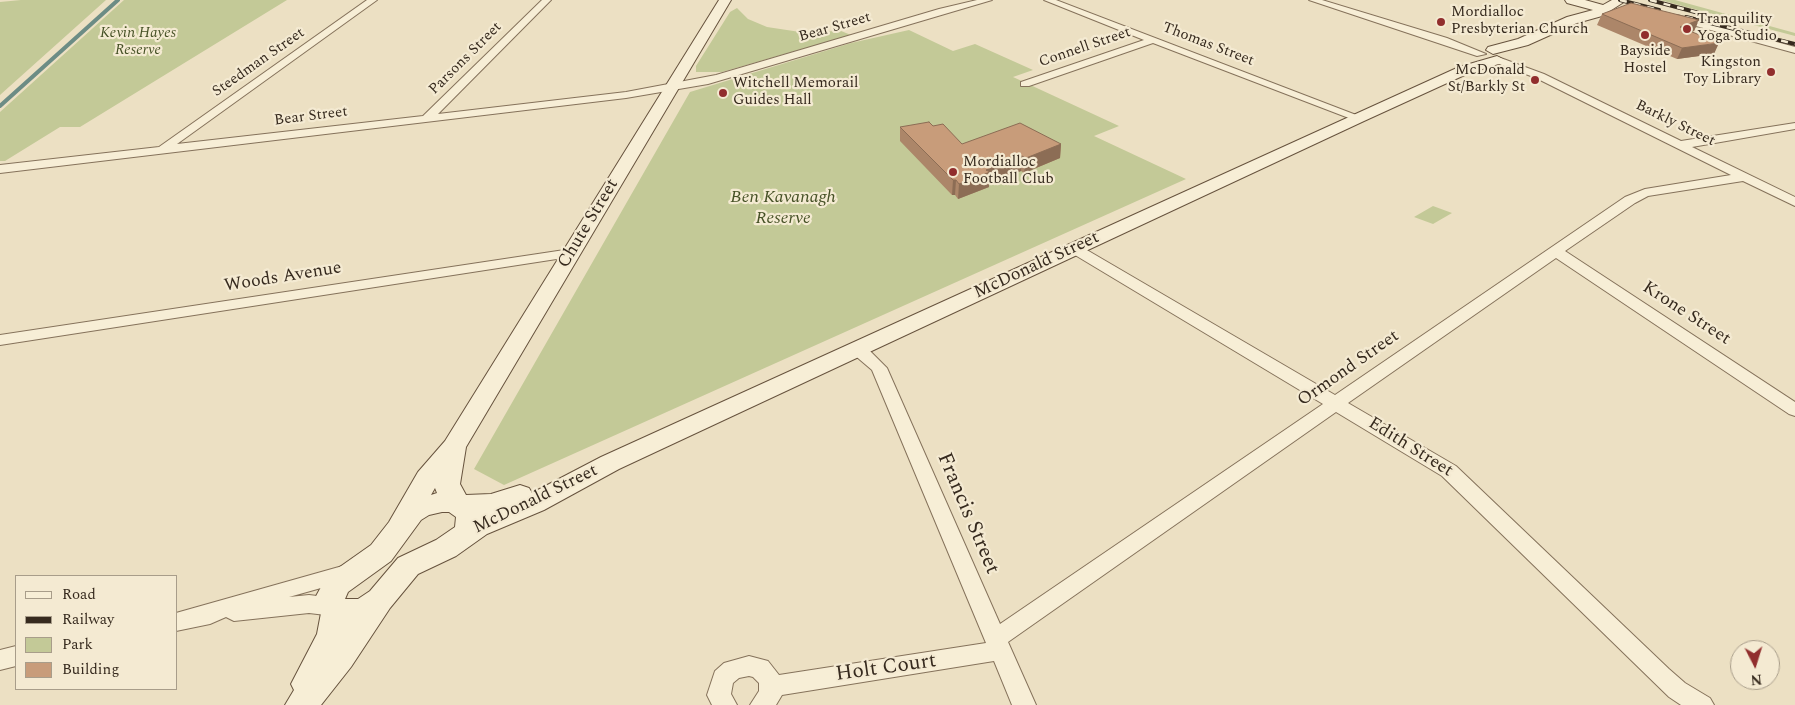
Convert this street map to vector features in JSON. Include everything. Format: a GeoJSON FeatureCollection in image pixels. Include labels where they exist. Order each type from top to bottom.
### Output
{"type":"FeatureCollection","features":[{"type":"Feature","properties":{"kind":"street","name":"Steedman Street"},"geometry":{"type":"LineString","coordinates":[[161,150],[373,0]]}},
{"type":"Feature","properties":{"kind":"street","name":"Parsons Street"},"geometry":{"type":"LineString","coordinates":[[427,118],[547,0]]}},
{"type":"Feature","properties":{"kind":"street","name":"Chute Street"},"geometry":{"type":"LineString","coordinates":[[401,525],[427,479],[454,447],[725,0]]}},
{"type":"Feature","properties":{"kind":"street","name":"Bear Street"},"geometry":{"type":"LineString","coordinates":[[0,169],[670,91],[942,11],[988,0]]}},
{"type":"Feature","properties":{"kind":"street","name":"Thomas Street"},"geometry":{"type":"LineString","coordinates":[[1048,0],[1358,118]]}},
{"type":"Feature","properties":{"kind":"street","name":"Barkly Street"},"geometry":{"type":"LineString","coordinates":[[1313,0],[1495,55],[1795,202]]}},
{"type":"Feature","properties":{"kind":"street"},"geometry":{"type":"LineString","coordinates":[[1571,0],[1607,4]]}},
{"type":"Feature","properties":{"kind":"street","name":"McDonald Street"},"geometry":{"type":"LineString","coordinates":[[386,591],[408,566],[446,548],[482,525],[535,503],[610,463],[1495,55],[1511,52],[1523,42],[1607,4]]}},
{"type":"Feature","properties":{"kind":"street"},"geometry":{"type":"LineString","coordinates":[[1666,15],[1795,50]]}},
{"type":"Feature","properties":{"kind":"street","name":"Connell Street"},"geometry":{"type":"LineString","coordinates":[[1025,84],[1154,40]]}},
{"type":"Feature","properties":{"kind":"street"},"geometry":{"type":"LineString","coordinates":[[683,70],[696,75],[722,76]]}},
{"type":"Feature","properties":{"kind":"street"},"geometry":{"type":"LineString","coordinates":[[1680,145],[1795,126]]}},
{"type":"Feature","properties":{"kind":"street","name":"Ormond Street"},"geometry":{"type":"LineString","coordinates":[[997,645],[1336,403],[1554,251],[1638,196],[1744,177]]}},
{"type":"Feature","properties":{"kind":"street","name":"Edith Street"},"geometry":{"type":"LineString","coordinates":[[1075,249],[1450,471],[1661,676],[1677,690],[1702,705]]}},
{"type":"Feature","properties":{"kind":"street","name":"Krone Street"},"geometry":{"type":"LineString","coordinates":[[1554,251],[1795,410]]}},
{"type":"Feature","properties":{"kind":"street","name":"Woods Avenue"},"geometry":{"type":"LineString","coordinates":[[0,340],[572,252]]}},
{"type":"Feature","properties":{"kind":"street","name":"Francis Street"},"geometry":{"type":"LineString","coordinates":[[858,349],[879,368],[1024,705]]}},
{"type":"Feature","properties":{"kind":"street","name":"Chute Street"},"geometry":{"type":"LineString","coordinates":[[454,447],[448,469],[450,493],[469,512],[472,519],[467,531],[461,537]]}},
{"type":"Feature","properties":{"kind":"street","name":"McDonald Street"},"geometry":{"type":"LineString","coordinates":[[401,525],[410,513],[421,508],[442,502],[478,506],[501,502],[610,463]]}},
{"type":"Feature","properties":{"kind":"street"},"geometry":{"type":"LineString","coordinates":[[299,705],[332,636],[336,619],[335,608],[330,598],[334,587],[385,549],[401,525]]}},
{"type":"Feature","properties":{"kind":"street"},"geometry":{"type":"LineString","coordinates":[[199,617],[260,597],[334,577],[364,566]]}},
{"type":"Feature","properties":{"kind":"street"},"geometry":{"type":"LineString","coordinates":[[178,622],[199,617],[309,604],[335,608],[350,613],[362,611],[372,606],[386,591]]}},
{"type":"Feature","properties":{"kind":"street"},"geometry":{"type":"LineString","coordinates":[[299,705],[340,658],[386,591]]}},
{"type":"Feature","properties":{"kind":"street","name":"Holt Court"},"geometry":{"type":"LineString","coordinates":[[767,695],[952,660],[997,645]]}},
{"type":"Feature","properties":{"kind":"street"},"geometry":{"type":"LineString","coordinates":[[0,660],[15,656]]}},
{"type":"Feature","properties":{"kind":"street"},"geometry":{"type":"LineString","coordinates":[[725,705],[719,695],[720,684],[727,674],[737,668],[749,666],[760,668],[768,674],[767,695]]}},
{"type":"Feature","properties":{"kind":"green space"},"geometry":{"type":"Polygon","coordinates":[[[21,0],[106,0],[0,95],[0,2],[21,0]]]}},
{"type":"Feature","properties":{"kind":"green space","name":"Kevin Hayes Reserve"},"geometry":{"type":"Polygon","coordinates":[[[124,0],[287,0],[80,127],[60,127],[5,161],[0,161],[0,112],[124,0]]]}},
{"type":"Feature","properties":{"kind":"green space"},"geometry":{"type":"Polygon","coordinates":[[[1660,0],[1675,0],[1795,33],[1795,36],[1660,0]]]}},
{"type":"Feature","properties":{"kind":"green space"},"geometry":{"type":"Polygon","coordinates":[[[737,8],[748,19],[767,27],[800,32],[841,31],[851,35],[722,72],[696,72],[696,66],[730,12],[737,8]]]}},
{"type":"Feature","properties":{"kind":"green space","name":"Ben Kavanagh Reserve"},"geometry":{"type":"Polygon","coordinates":[[[909,30],[953,51],[975,44],[1033,70],[1013,77],[1119,126],[1094,136],[1186,179],[504,485],[474,469],[690,92],[851,43],[909,30]]]}},
{"type":"Feature","properties":{"kind":"green space"},"geometry":{"type":"Polygon","coordinates":[[[1433,206],[1452,213],[1433,224],[1414,217],[1433,206]]]}},
{"type":"Feature","properties":{"kind":"building"},"geometry":{"type":"Polygon","coordinates":[[[1631,3],[1699,20],[1680,27],[1719,43],[1682,48],[1602,14],[1631,3]]]}},
{"type":"Feature","properties":{"kind":"building"},"geometry":{"type":"Polygon","coordinates":[[[929,122],[933,126],[943,124],[962,144],[1020,123],[1061,144],[1026,158],[1022,156],[986,170],[990,172],[959,184],[900,127],[929,122]]]}},
{"type":"Feature","properties":{"kind":"waterway"},"geometry":{"type":"LineString","coordinates":[[0,106],[118,0]]}},
{"type":"Feature","properties":{"kind":"railway"},"geometry":{"type":"LineString","coordinates":[[1620,0],[1659,10]]}},
{"type":"Feature","properties":{"kind":"railway"},"geometry":{"type":"LineString","coordinates":[[1650,0],[1699,13]]}},
{"type":"Feature","properties":{"kind":"railway"},"geometry":{"type":"LineString","coordinates":[[1686,17],[1795,44]]}},
{"type":"Feature","properties":{"kind":"place","name":"Mordialloc Presbyterian Church"},"geometry":{"type":"Point","coordinates":[1441,22]}},
{"type":"Feature","properties":{"kind":"place","name":"Tranquility Yoga Studio"},"geometry":{"type":"Point","coordinates":[1687,29]}},
{"type":"Feature","properties":{"kind":"place","name":"Bayside Hostel"},"geometry":{"type":"Point","coordinates":[1645,35]}},
{"type":"Feature","properties":{"kind":"place","name":"Kingston Toy Library"},"geometry":{"type":"Point","coordinates":[1771,72]}},
{"type":"Feature","properties":{"kind":"place","name":"McDonald St/Barkly St"},"geometry":{"type":"Point","coordinates":[1535,80]}},
{"type":"Feature","properties":{"kind":"place","name":"Witchell Memorail Guides Hall"},"geometry":{"type":"Point","coordinates":[723,93]}},
{"type":"Feature","properties":{"kind":"place","name":"Mordialloc Football Club"},"geometry":{"type":"Point","coordinates":[953,172]}}]}
